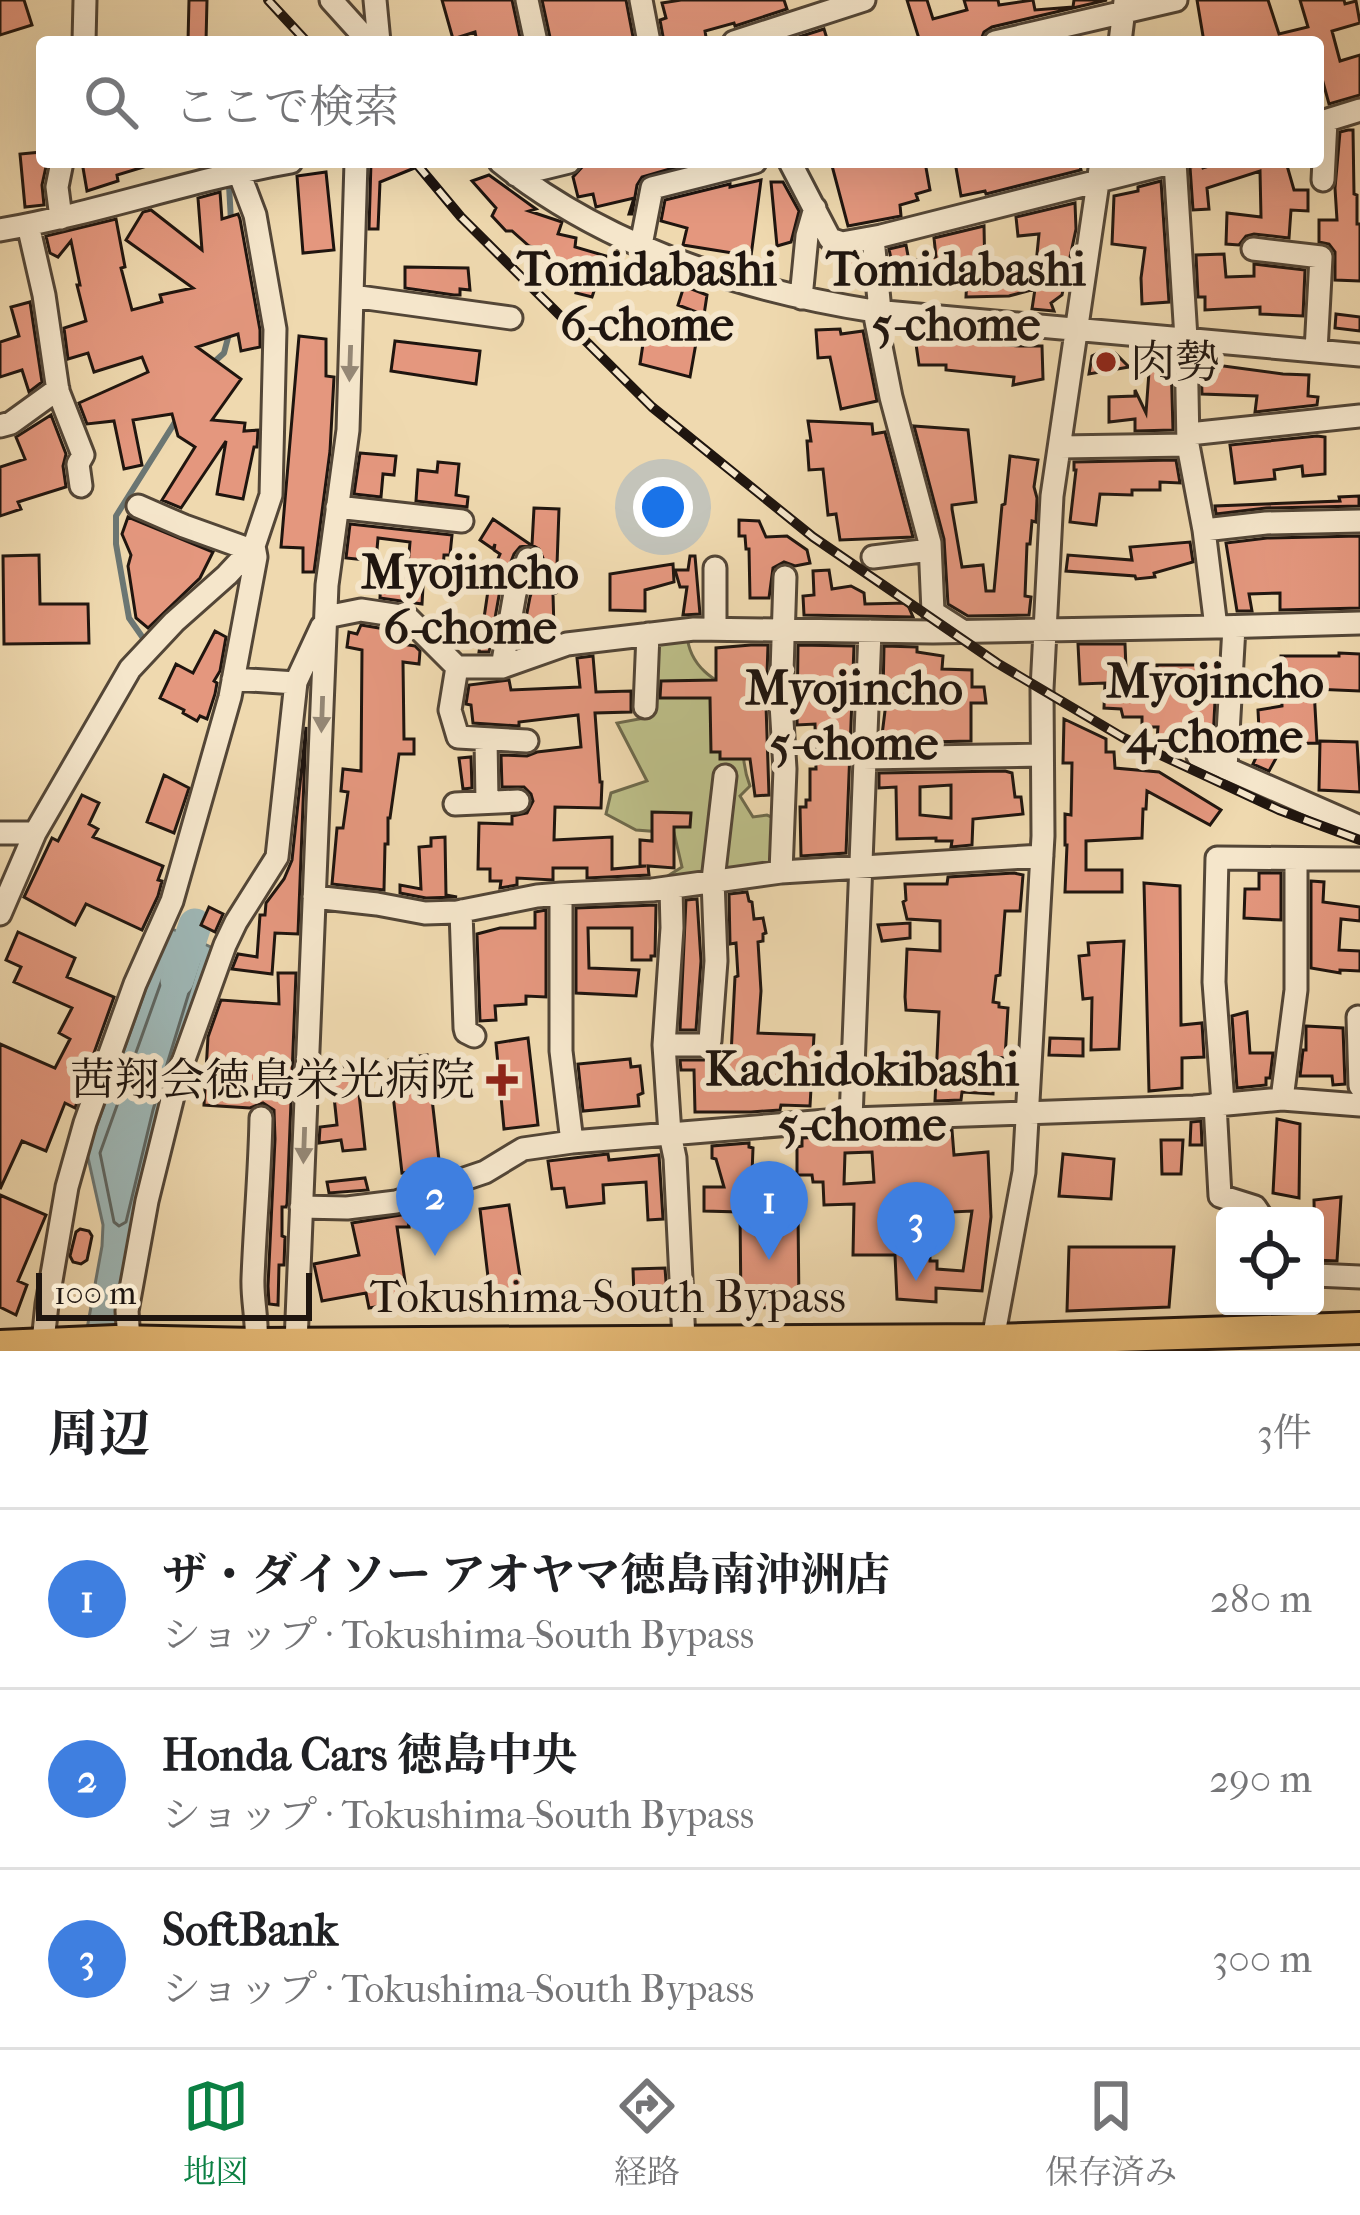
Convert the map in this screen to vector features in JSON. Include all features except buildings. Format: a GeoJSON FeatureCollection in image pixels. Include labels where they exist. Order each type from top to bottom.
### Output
{"type":"FeatureCollection","features":[{"type":"Feature","properties":{"kind":"highway","name":"Tokushima-South Bypass"},"geometry":{"type":"LineString","coordinates":[[0,1346],[122,1341],[684,1340],[992,1346],[1304,1318],[1360,1328]]}},
{"type":"Feature","properties":{"kind":"street"},"geometry":{"type":"LineString","coordinates":[[84,36],[85,0]]}},
{"type":"Feature","properties":{"kind":"street"},"geometry":{"type":"LineString","coordinates":[[331,0],[364,36]]}},
{"type":"Feature","properties":{"kind":"street"},"geometry":{"type":"LineString","coordinates":[[375,0],[378,36]]}},
{"type":"Feature","properties":{"kind":"street"},"geometry":{"type":"LineString","coordinates":[[526,0],[535,36]]}},
{"type":"Feature","properties":{"kind":"street"},"geometry":{"type":"LineString","coordinates":[[641,0],[649,36]]}},
{"type":"Feature","properties":{"kind":"street"},"geometry":{"type":"LineString","coordinates":[[754,36],[864,0]]}},
{"type":"Feature","properties":{"kind":"street"},"geometry":{"type":"LineString","coordinates":[[1017,36],[1125,7],[1176,0]]}},
{"type":"Feature","properties":{"kind":"street"},"geometry":{"type":"LineString","coordinates":[[1324,121],[1360,110]]}},
{"type":"Feature","properties":{"kind":"street"},"geometry":{"type":"LineString","coordinates":[[61,168],[57,187],[61,218]]}},
{"type":"Feature","properties":{"kind":"street"},"geometry":{"type":"LineString","coordinates":[[0,230],[61,218],[231,168]]}},
{"type":"Feature","properties":{"kind":"street"},"geometry":{"type":"LineString","coordinates":[[0,914],[35,833],[130,669],[252,548],[271,495],[275,329],[255,215],[239,168]]}},
{"type":"Feature","properties":{"kind":"street"},"geometry":{"type":"LineString","coordinates":[[296,1343],[327,585],[347,430],[356,168]]}},
{"type":"Feature","properties":{"kind":"street"},"geometry":{"type":"LineString","coordinates":[[640,245],[652,188],[731,168]]}},
{"type":"Feature","properties":{"kind":"street"},"geometry":{"type":"LineString","coordinates":[[793,168],[830,239],[842,243],[1100,172],[1052,496],[1044,628],[1042,856],[1024,1172],[992,1346]]}},
{"type":"Feature","properties":{"kind":"street"},"geometry":{"type":"LineString","coordinates":[[1174,168],[1188,440],[1226,627],[1226,770]]}},
{"type":"Feature","properties":{"kind":"street"},"geometry":{"type":"LineString","coordinates":[[1323,168],[1323,180]]}},
{"type":"Feature","properties":{"kind":"street"},"geometry":{"type":"LineString","coordinates":[[508,169],[575,212],[640,245],[734,280],[801,298],[877,311],[1360,355]]}},
{"type":"Feature","properties":{"kind":"street"},"geometry":{"type":"LineString","coordinates":[[801,298],[807,236],[815,208]]}},
{"type":"Feature","properties":{"kind":"street"},"geometry":{"type":"LineString","coordinates":[[28,225],[58,389],[82,455],[77,464],[81,486]]}},
{"type":"Feature","properties":{"kind":"street"},"geometry":{"type":"LineString","coordinates":[[873,238],[886,378],[922,509],[930,550],[933,612],[961,630]]}},
{"type":"Feature","properties":{"kind":"street"},"geometry":{"type":"LineString","coordinates":[[1252,249],[1321,257],[1316,351]]}},
{"type":"Feature","properties":{"kind":"street"},"geometry":{"type":"LineString","coordinates":[[352,296],[512,318]]}},
{"type":"Feature","properties":{"kind":"street"},"geometry":{"type":"LineString","coordinates":[[0,426],[58,389]]}},
{"type":"Feature","properties":{"kind":"street"},"geometry":{"type":"LineString","coordinates":[[1060,447],[1188,440],[1360,416]]}},
{"type":"Feature","properties":{"kind":"street"},"geometry":{"type":"LineString","coordinates":[[42,1347],[68,1187],[85,1123],[135,984],[172,901],[233,679],[256,557],[252,548],[138,506]]}},
{"type":"Feature","properties":{"kind":"street"},"geometry":{"type":"LineString","coordinates":[[338,507],[462,521]]}},
{"type":"Feature","properties":{"kind":"street"},"geometry":{"type":"LineString","coordinates":[[1204,530],[1360,521]]}},
{"type":"Feature","properties":{"kind":"street"},"geometry":{"type":"LineString","coordinates":[[873,557],[930,550]]}},
{"type":"Feature","properties":{"kind":"street"},"geometry":{"type":"LineString","coordinates":[[502,667],[515,593],[528,559]]}},
{"type":"Feature","properties":{"kind":"street"},"geometry":{"type":"LineString","coordinates":[[715,629],[716,568]]}},
{"type":"Feature","properties":{"kind":"street"},"geometry":{"type":"LineString","coordinates":[[781,872],[785,577]]}},
{"type":"Feature","properties":{"kind":"street"},"geometry":{"type":"LineString","coordinates":[[122,1341],[147,1201],[178,1076],[230,933],[278,856],[296,683],[326,619],[361,610],[407,617],[458,668],[502,667],[567,644],[715,629],[1360,623]]}},
{"type":"Feature","properties":{"kind":"street"},"geometry":{"type":"LineString","coordinates":[[850,1119],[870,631]]}},
{"type":"Feature","properties":{"kind":"street"},"geometry":{"type":"LineString","coordinates":[[645,707],[647,634]]}},
{"type":"Feature","properties":{"kind":"street"},"geometry":{"type":"LineString","coordinates":[[458,668],[450,710],[458,737],[527,741]]}},
{"type":"Feature","properties":{"kind":"street"},"geometry":{"type":"LineString","coordinates":[[233,679],[296,683]]}},
{"type":"Feature","properties":{"kind":"street"},"geometry":{"type":"LineString","coordinates":[[486,739],[487,801]]}},
{"type":"Feature","properties":{"kind":"street"},"geometry":{"type":"LineString","coordinates":[[863,758],[1042,755]]}},
{"type":"Feature","properties":{"kind":"street"},"geometry":{"type":"LineString","coordinates":[[1198,757],[1360,827]]}},
{"type":"Feature","properties":{"kind":"street"},"geometry":{"type":"LineString","coordinates":[[664,1045],[706,1045],[710,1041],[716,961],[713,880],[724,776]]}},
{"type":"Feature","properties":{"kind":"street"},"geometry":{"type":"LineString","coordinates":[[455,804],[518,801]]}},
{"type":"Feature","properties":{"kind":"street"},"geometry":{"type":"LineString","coordinates":[[0,832],[35,833]]}},
{"type":"Feature","properties":{"kind":"street"},"geometry":{"type":"LineString","coordinates":[[314,897],[425,913],[461,911],[537,896],[671,888],[781,872],[1042,856]]}},
{"type":"Feature","properties":{"kind":"street"},"geometry":{"type":"LineString","coordinates":[[1255,1207],[1220,1196],[1214,982],[1217,858],[1360,860]]}},
{"type":"Feature","properties":{"kind":"street"},"geometry":{"type":"LineString","coordinates":[[1282,1099],[1295,990],[1296,860]]}},
{"type":"Feature","properties":{"kind":"street"},"geometry":{"type":"LineString","coordinates":[[671,888],[664,1045],[684,1340]]}},
{"type":"Feature","properties":{"kind":"street"},"geometry":{"type":"LineString","coordinates":[[561,895],[562,1051],[572,1142]]}},
{"type":"Feature","properties":{"kind":"street"},"geometry":{"type":"LineString","coordinates":[[461,911],[465,1028],[474,1036]]}},
{"type":"Feature","properties":{"kind":"street"},"geometry":{"type":"LineString","coordinates":[[1358,1016],[1360,1086]]}},
{"type":"Feature","properties":{"kind":"street"},"geometry":{"type":"LineString","coordinates":[[302,1208],[396,1202],[485,1172],[523,1149],[572,1142],[850,1119],[1282,1099],[1360,1105]]}},
{"type":"Feature","properties":{"kind":"street"},"geometry":{"type":"LineString","coordinates":[[256,1343],[253,1284],[261,1118]]}},
{"type":"Feature","properties":{"kind":"street"},"geometry":{"type":"LineString","coordinates":[[1324,1275],[1360,1277]]}},
{"type":"Feature","properties":{"kind":"green space"},"geometry":{"type":"Polygon","coordinates":[[[687,634],[700,666],[748,699],[743,754],[750,786],[740,796],[753,817],[774,818],[773,865],[666,877],[682,867],[674,833],[636,830],[606,814],[611,793],[647,781],[617,723],[650,717],[653,641],[687,634]]]}},
{"type":"Feature","properties":{"kind":"water"},"geometry":{"type":"Polygon","coordinates":[[[168,927],[215,949],[144,1194],[112,1351],[83,1351],[103,1225],[87,1153],[168,927]]]}},
{"type":"Feature","properties":{"kind":"waterway"},"geometry":{"type":"LineString","coordinates":[[229,185],[231,221]]}},
{"type":"Feature","properties":{"kind":"waterway"},"geometry":{"type":"LineString","coordinates":[[213,363],[224,353],[229,334]]}},
{"type":"Feature","properties":{"kind":"waterway"},"geometry":{"type":"LineString","coordinates":[[143,638],[129,618],[116,516],[177,419]]}},
{"type":"Feature","properties":{"kind":"waterway"},"geometry":{"type":"LineString","coordinates":[[177,980],[195,925]]}},
{"type":"Feature","properties":{"kind":"railway"},"geometry":{"type":"LineString","coordinates":[[268,0],[301,36]]}},
{"type":"Feature","properties":{"kind":"railway"},"geometry":{"type":"LineString","coordinates":[[420,168],[461,217],[652,407],[813,537],[997,663],[1122,737],[1279,810],[1360,840]]}},
{"type":"Feature","properties":{"kind":"place","name":"肉勢"},"geometry":{"type":"Point","coordinates":[1106,362]}},
{"type":"Feature","properties":{"kind":"place","name":"茜翔会徳島栄光病院"},"geometry":{"type":"Point","coordinates":[502,1080]}},
{"type":"Feature","properties":{"kind":"place","name":"Honda Cars 徳島中央"},"geometry":{"type":"Point","coordinates":[435,1256]}},
{"type":"Feature","properties":{"kind":"place","name":"ザ・ダイソー アオヤマ徳島南沖洲店"},"geometry":{"type":"Point","coordinates":[769,1260]}},
{"type":"Feature","properties":{"kind":"place","name":"SoftBank"},"geometry":{"type":"Point","coordinates":[916,1281]}},
{"type":"Feature","properties":{"kind":"district","name":"Tomidabashi 6-chome"},"geometry":{"type":"Point","coordinates":[647,296]}},
{"type":"Feature","properties":{"kind":"district","name":"Tomidabashi 5-chome"},"geometry":{"type":"Point","coordinates":[956,296]}},
{"type":"Feature","properties":{"kind":"district","name":"Myojincho 6-chome"},"geometry":{"type":"Point","coordinates":[470,600]}},
{"type":"Feature","properties":{"kind":"district","name":"Myojincho 4-chome"},"geometry":{"type":"Point","coordinates":[1215,708]}},
{"type":"Feature","properties":{"kind":"district","name":"Myojincho 5-chome"},"geometry":{"type":"Point","coordinates":[854,716]}},
{"type":"Feature","properties":{"kind":"district","name":"Kachidokibashi 5-chome"},"geometry":{"type":"Point","coordinates":[862,1096]}}]}
